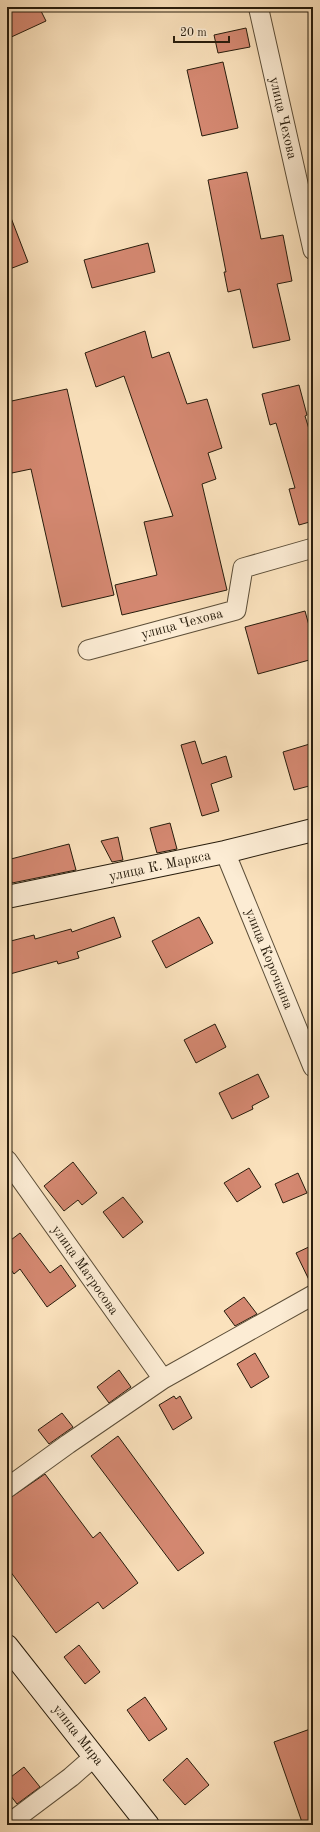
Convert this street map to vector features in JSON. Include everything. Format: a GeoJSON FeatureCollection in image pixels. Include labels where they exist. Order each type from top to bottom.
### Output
{"type":"FeatureCollection","features":[{"type":"Feature","properties":{"kind":"main road","name":"улица К. Маркса"},"geometry":{"type":"LineString","coordinates":[[7,897],[225,852],[313,830]]}},
{"type":"Feature","properties":{"kind":"main road","name":"улица Мира"},"geometry":{"type":"LineString","coordinates":[[7,1646],[148,1825]]}},
{"type":"Feature","properties":{"kind":"street","name":"улица Чехова"},"geometry":{"type":"LineString","coordinates":[[258,10],[313,250]]}},
{"type":"Feature","properties":{"kind":"street","name":"улица Чехова"},"geometry":{"type":"LineString","coordinates":[[88,650],[236,610],[242,568],[313,548]]}},
{"type":"Feature","properties":{"kind":"street","name":"улица Корочкина"},"geometry":{"type":"LineString","coordinates":[[225,852],[313,1066]]}},
{"type":"Feature","properties":{"kind":"street","name":"улица Матросова"},"geometry":{"type":"LineString","coordinates":[[7,1160],[163,1379]]}},
{"type":"Feature","properties":{"kind":"street"},"geometry":{"type":"LineString","coordinates":[[7,1488],[163,1379],[313,1294]]}},
{"type":"Feature","properties":{"kind":"street"},"geometry":{"type":"LineString","coordinates":[[7,1825],[72,1777],[95,1756]]}},
{"type":"Feature","properties":{"kind":"building"},"geometry":{"type":"Polygon","coordinates":[[[7,7],[39,7],[46,21],[7,39],[7,7]]]}},
{"type":"Feature","properties":{"kind":"building"},"geometry":{"type":"Polygon","coordinates":[[[246,28],[250,47],[218,53],[214,35],[246,28]]]}},
{"type":"Feature","properties":{"kind":"building"},"geometry":{"type":"Polygon","coordinates":[[[223,62],[238,128],[202,136],[187,70],[223,62]]]}},
{"type":"Feature","properties":{"kind":"building"},"geometry":{"type":"Polygon","coordinates":[[[247,172],[261,239],[283,235],[292,281],[277,284],[290,340],[253,348],[240,289],[228,292],[224,272],[226,272],[208,180],[247,172]]]}},
{"type":"Feature","properties":{"kind":"building"},"geometry":{"type":"Polygon","coordinates":[[[7,210],[28,262],[7,270],[7,210]]]}},
{"type":"Feature","properties":{"kind":"building"},"geometry":{"type":"Polygon","coordinates":[[[148,243],[155,272],[92,288],[84,260],[148,243]]]}},
{"type":"Feature","properties":{"kind":"building"},"geometry":{"type":"Polygon","coordinates":[[[145,331],[152,358],[169,352],[187,404],[207,399],[222,448],[208,453],[216,479],[202,484],[227,590],[122,615],[115,585],[157,575],[144,522],[173,516],[124,376],[96,387],[85,353],[145,331]]]}},
{"type":"Feature","properties":{"kind":"building"},"geometry":{"type":"Polygon","coordinates":[[[299,385],[307,415],[305,416],[313,442],[313,521],[299,525],[289,489],[295,488],[276,423],[270,425],[262,394],[299,385]]]}},
{"type":"Feature","properties":{"kind":"building"},"geometry":{"type":"Polygon","coordinates":[[[67,389],[114,595],[62,607],[31,469],[7,474],[7,402],[67,389]]]}},
{"type":"Feature","properties":{"kind":"building"},"geometry":{"type":"Polygon","coordinates":[[[305,611],[313,640],[313,659],[258,674],[245,627],[305,611]]]}},
{"type":"Feature","properties":{"kind":"building"},"geometry":{"type":"Polygon","coordinates":[[[195,741],[202,764],[226,756],[232,777],[211,784],[219,811],[202,816],[181,745],[195,741]]]}},
{"type":"Feature","properties":{"kind":"building"},"geometry":{"type":"Polygon","coordinates":[[[313,743],[313,785],[294,790],[283,752],[313,743]]]}},
{"type":"Feature","properties":{"kind":"building"},"geometry":{"type":"Polygon","coordinates":[[[170,823],[177,849],[157,853],[150,828],[170,823]]]}},
{"type":"Feature","properties":{"kind":"building"},"geometry":{"type":"Polygon","coordinates":[[[118,837],[123,860],[112,862],[101,841],[118,837]]]}},
{"type":"Feature","properties":{"kind":"building"},"geometry":{"type":"Polygon","coordinates":[[[69,844],[76,870],[12,883],[7,860],[69,844]]]}},
{"type":"Feature","properties":{"kind":"building"},"geometry":{"type":"Polygon","coordinates":[[[114,917],[121,937],[77,952],[79,958],[58,964],[57,961],[10,974],[7,963],[7,942],[34,935],[35,939],[71,929],[72,932],[114,917]]]}},
{"type":"Feature","properties":{"kind":"building"},"geometry":{"type":"Polygon","coordinates":[[[199,917],[213,943],[166,968],[152,941],[199,917]]]}},
{"type":"Feature","properties":{"kind":"building"},"geometry":{"type":"Polygon","coordinates":[[[215,1024],[226,1047],[196,1063],[184,1040],[215,1024]]]}},
{"type":"Feature","properties":{"kind":"building"},"geometry":{"type":"Polygon","coordinates":[[[258,1074],[269,1097],[252,1106],[253,1109],[232,1119],[219,1093],[258,1074]]]}},
{"type":"Feature","properties":{"kind":"building"},"geometry":{"type":"Polygon","coordinates":[[[73,1162],[97,1193],[82,1205],[78,1200],[64,1211],[44,1186],[73,1162]]]}},
{"type":"Feature","properties":{"kind":"building"},"geometry":{"type":"Polygon","coordinates":[[[249,1168],[261,1187],[237,1202],[224,1183],[249,1168]]]}},
{"type":"Feature","properties":{"kind":"building"},"geometry":{"type":"Polygon","coordinates":[[[298,1173],[307,1193],[283,1203],[275,1184],[298,1173]]]}},
{"type":"Feature","properties":{"kind":"building"},"geometry":{"type":"Polygon","coordinates":[[[123,1197],[143,1222],[123,1238],[103,1212],[123,1197]]]}},
{"type":"Feature","properties":{"kind":"building"},"geometry":{"type":"Polygon","coordinates":[[[20,1233],[50,1273],[61,1265],[76,1286],[47,1307],[20,1269],[14,1274],[7,1264],[7,1243],[20,1233]]]}},
{"type":"Feature","properties":{"kind":"building"},"geometry":{"type":"Polygon","coordinates":[[[313,1245],[313,1284],[311,1284],[296,1253],[313,1245]]]}},
{"type":"Feature","properties":{"kind":"building"},"geometry":{"type":"Polygon","coordinates":[[[244,1297],[257,1314],[235,1326],[224,1311],[244,1297]]]}},
{"type":"Feature","properties":{"kind":"building"},"geometry":{"type":"Polygon","coordinates":[[[255,1353],[269,1377],[251,1388],[237,1364],[255,1353]]]}},
{"type":"Feature","properties":{"kind":"building"},"geometry":{"type":"Polygon","coordinates":[[[119,1370],[131,1387],[109,1403],[97,1387],[119,1370]]]}},
{"type":"Feature","properties":{"kind":"building"},"geometry":{"type":"Polygon","coordinates":[[[174,1396],[176,1399],[180,1396],[192,1418],[173,1430],[159,1405],[174,1396]]]}},
{"type":"Feature","properties":{"kind":"building"},"geometry":{"type":"Polygon","coordinates":[[[62,1413],[73,1427],[49,1444],[38,1430],[62,1413]]]}},
{"type":"Feature","properties":{"kind":"building"},"geometry":{"type":"Polygon","coordinates":[[[118,1436],[204,1553],[178,1571],[91,1456],[118,1436]]]}},
{"type":"Feature","properties":{"kind":"building"},"geometry":{"type":"Polygon","coordinates":[[[45,1474],[93,1538],[100,1532],[138,1583],[103,1609],[98,1602],[56,1633],[7,1567],[7,1500],[45,1474]]]}},
{"type":"Feature","properties":{"kind":"building"},"geometry":{"type":"Polygon","coordinates":[[[79,1645],[100,1672],[85,1684],[64,1657],[79,1645]]]}},
{"type":"Feature","properties":{"kind":"building"},"geometry":{"type":"Polygon","coordinates":[[[145,1697],[167,1729],[149,1741],[127,1710],[145,1697]]]}},
{"type":"Feature","properties":{"kind":"building"},"geometry":{"type":"Polygon","coordinates":[[[313,1728],[313,1825],[303,1825],[274,1742],[313,1728]]]}},
{"type":"Feature","properties":{"kind":"building"},"geometry":{"type":"Polygon","coordinates":[[[187,1758],[209,1785],[185,1805],[163,1780],[187,1758]]]}},
{"type":"Feature","properties":{"kind":"building"},"geometry":{"type":"Polygon","coordinates":[[[24,1767],[40,1787],[17,1804],[7,1791],[7,1780],[24,1767]]]}}]}
